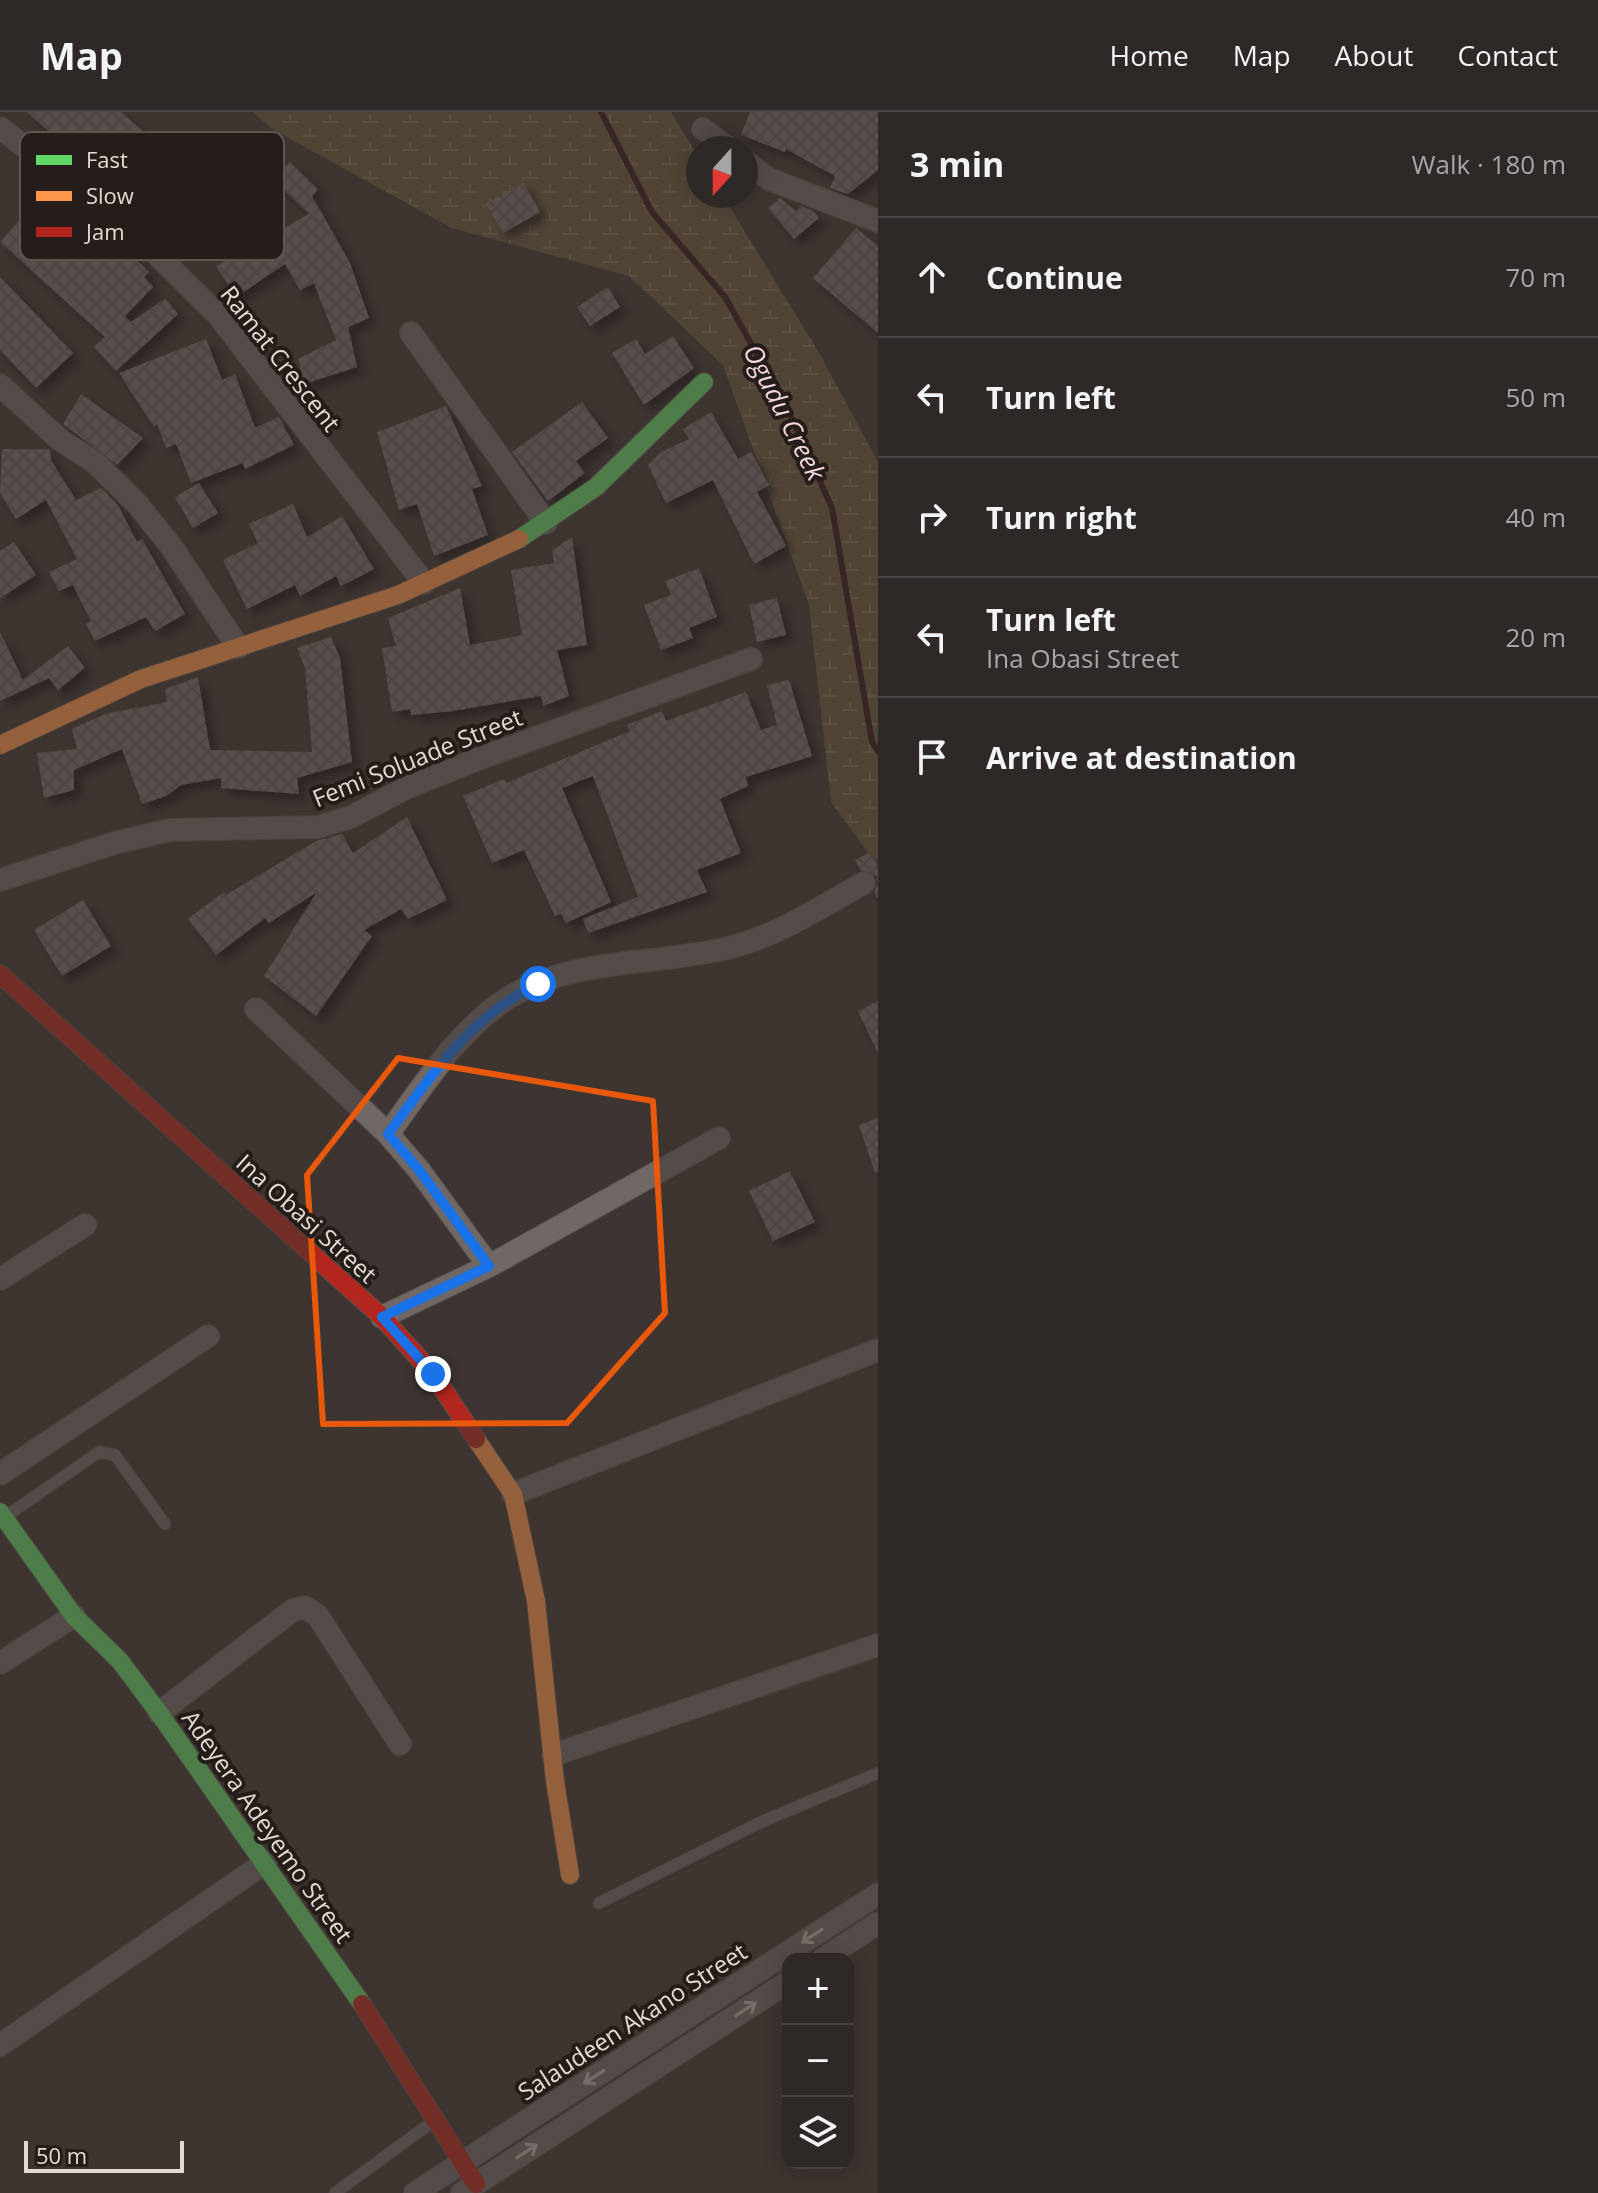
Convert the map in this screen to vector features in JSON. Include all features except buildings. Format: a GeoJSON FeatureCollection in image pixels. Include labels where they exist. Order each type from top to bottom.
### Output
{"type":"FeatureCollection","features":[{"type":"Feature","properties":{"kind":"street","name":"Ramat Crescent"},"geometry":{"type":"LineString","coordinates":[[0,128],[20,143]]}},
{"type":"Feature","properties":{"kind":"street"},"geometry":{"type":"LineString","coordinates":[[703,129],[712,136]]}},
{"type":"Feature","properties":{"kind":"street"},"geometry":{"type":"LineString","coordinates":[[758,171],[769,179],[878,221]]}},
{"type":"Feature","properties":{"kind":"street","name":"Ramat Crescent"},"geometry":{"type":"LineString","coordinates":[[162,260],[218,315],[424,583]]}},
{"type":"Feature","properties":{"kind":"street"},"geometry":{"type":"LineString","coordinates":[[411,333],[546,523]]}},
{"type":"Feature","properties":{"kind":"street"},"geometry":{"type":"LineString","coordinates":[[0,745],[125,687],[317,623],[424,583],[546,523],[589,493],[633,454],[704,382]]}},
{"type":"Feature","properties":{"kind":"street"},"geometry":{"type":"LineString","coordinates":[[0,385],[60,440],[96,463],[138,505],[171,546],[238,647]]}},
{"type":"Feature","properties":{"kind":"street","name":"Femi Soluade Street"},"geometry":{"type":"LineString","coordinates":[[0,880],[114,843],[170,830],[318,827],[351,817],[410,786],[481,758],[751,659]]}},
{"type":"Feature","properties":{"kind":"street"},"geometry":{"type":"LineString","coordinates":[[388,1134],[451,1049],[510,997],[538,984],[592,967],[732,947],[769,934],[864,883]]}},
{"type":"Feature","properties":{"kind":"street","name":"Ina Obasi Street"},"geometry":{"type":"LineString","coordinates":[[0,974],[382,1317],[433,1374],[513,1494],[536,1601],[570,1875]]}},
{"type":"Feature","properties":{"kind":"street"},"geometry":{"type":"LineString","coordinates":[[256,1009],[388,1134],[419,1170],[489,1266]]}},
{"type":"Feature","properties":{"kind":"street"},"geometry":{"type":"LineString","coordinates":[[382,1317],[489,1266],[719,1138]]}},
{"type":"Feature","properties":{"kind":"street"},"geometry":{"type":"LineString","coordinates":[[0,1279],[85,1225]]}},
{"type":"Feature","properties":{"kind":"street"},"geometry":{"type":"LineString","coordinates":[[0,1474],[208,1336]]}},
{"type":"Feature","properties":{"kind":"street"},"geometry":{"type":"LineString","coordinates":[[513,1494],[878,1350]]}},
{"type":"Feature","properties":{"kind":"street","name":"Adeyera Adeyemo Street"},"geometry":{"type":"LineString","coordinates":[[2,1515],[74,1616],[120,1661],[266,1862],[464,2160],[469,2188]]}},
{"type":"Feature","properties":{"kind":"street"},"geometry":{"type":"LineString","coordinates":[[159,1713],[293,1610],[305,1607],[318,1616],[400,1744]]}},
{"type":"Feature","properties":{"kind":"street"},"geometry":{"type":"LineString","coordinates":[[0,1663],[74,1616]]}},
{"type":"Feature","properties":{"kind":"street"},"geometry":{"type":"LineString","coordinates":[[553,1755],[878,1645]]}},
{"type":"Feature","properties":{"kind":"street"},"geometry":{"type":"LineString","coordinates":[[0,2045],[266,1862]]}},
{"type":"Feature","properties":{"kind":"street","name":"Salaudeen Akano Street"},"geometry":{"type":"LineString","coordinates":[[415,2193],[878,1894]]}},
{"type":"Feature","properties":{"kind":"street"},"geometry":{"type":"LineString","coordinates":[[832,1953],[878,1923]]}},
{"type":"Feature","properties":{"kind":"street"},"geometry":{"type":"LineString","coordinates":[[469,2188],[782,1986]]}},
{"type":"Feature","properties":{"kind":"lane"},"geometry":{"type":"LineString","coordinates":[[2,1515],[99,1452],[108,1452],[115,1455],[165,1524]]}},
{"type":"Feature","properties":{"kind":"lane"},"geometry":{"type":"LineString","coordinates":[[599,1903],[761,1822],[878,1773]]}},
{"type":"Feature","properties":{"kind":"lane"},"geometry":{"type":"LineString","coordinates":[[335,2193],[437,2118]]}},
{"type":"Feature","properties":{"kind":"highlighted area"},"geometry":{"type":"Polygon","coordinates":[[[398,1058],[653,1101],[665,1313],[567,1423],[323,1424],[307,1175],[398,1058]]]}},
{"type":"Feature","properties":{"kind":"green space"},"geometry":{"type":"Polygon","coordinates":[[[253,112],[671,112],[686,136],[686,208],[730,208],[818,351],[878,462],[878,866],[831,802],[809,605],[723,365],[629,276],[452,228],[284,136],[284,132],[277,132],[253,112]]]}},
{"type":"Feature","properties":{"kind":"waterway","name":"Ogudu Creek"},"geometry":{"type":"LineString","coordinates":[[601,112],[652,212],[725,297],[788,410],[832,508],[872,742],[878,751]]}},
{"type":"Feature","properties":{"kind":"traffic: fast"},"geometry":{"type":"LineString","coordinates":[[519,539],[596,487],[704,382]]}},
{"type":"Feature","properties":{"kind":"traffic: fast"},"geometry":{"type":"LineString","coordinates":[[0,1512],[74,1616],[120,1661],[159,1713],[362,2004]]}},
{"type":"Feature","properties":{"kind":"traffic: slow"},"geometry":{"type":"LineString","coordinates":[[0,745],[141,679],[398,595],[519,539]]}},
{"type":"Feature","properties":{"kind":"traffic: slow"},"geometry":{"type":"LineString","coordinates":[[476,1439],[513,1494],[536,1601],[555,1781],[570,1875]]}},
{"type":"Feature","properties":{"kind":"traffic: jam"},"geometry":{"type":"LineString","coordinates":[[0,974],[382,1317],[433,1374],[476,1439]]}},
{"type":"Feature","properties":{"kind":"traffic: jam"},"geometry":{"type":"LineString","coordinates":[[362,2004],[476,2184]]}},
{"type":"Feature","properties":{"kind":"route"},"geometry":{"type":"LineString","coordinates":[[433,1374],[382,1317],[489,1266],[419,1170],[388,1134],[451,1049],[491,1011],[510,997],[538,984]]}}]}
